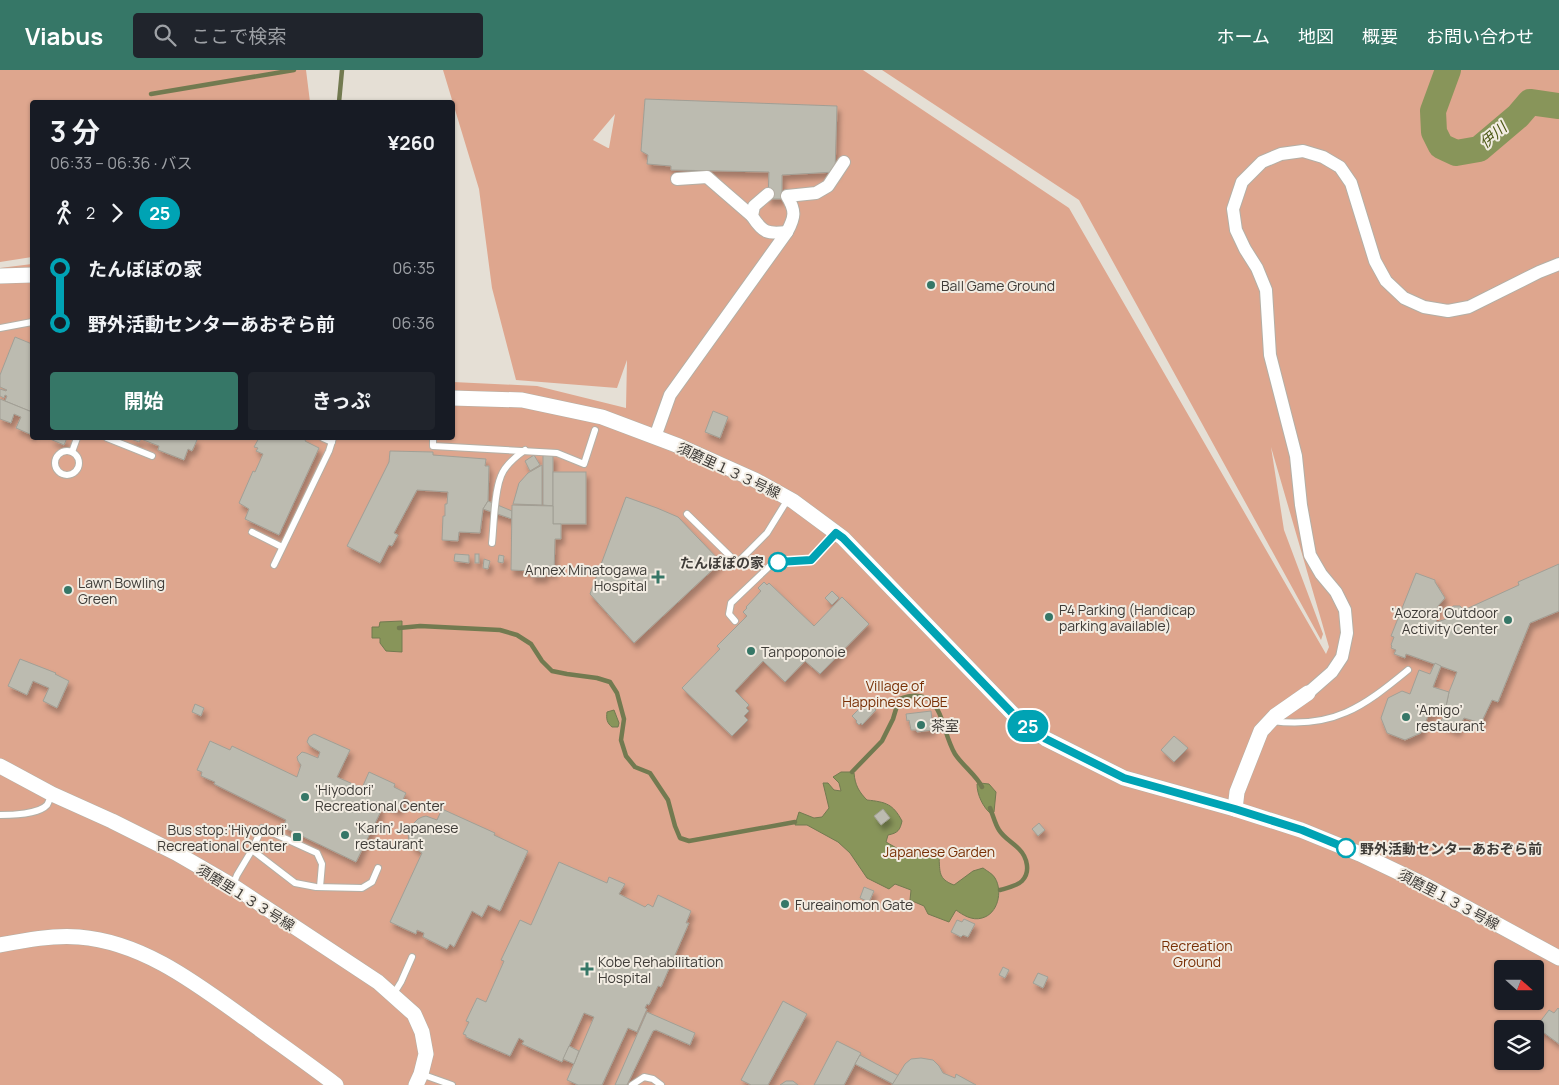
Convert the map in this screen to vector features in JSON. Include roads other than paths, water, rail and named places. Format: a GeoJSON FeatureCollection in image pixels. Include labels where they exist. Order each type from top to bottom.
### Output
{"type":"FeatureCollection","features":[{"type":"Feature","properties":{"kind":"street"},"geometry":{"type":"LineString","coordinates":[[1235,809],[1237,792],[1261,731],[1270,721],[1308,693],[1332,672],[1342,657],[1347,633],[1345,610],[1336,592],[1310,555],[1301,505],[1296,456],[1270,355],[1266,290],[1257,268],[1236,230],[1233,210],[1242,182],[1262,162],[1280,154],[1303,151],[1323,157],[1340,167],[1351,183],[1375,261],[1386,281],[1404,298],[1424,307],[1448,310],[1469,307],[1559,264]]}},
{"type":"Feature","properties":{"kind":"street"},"geometry":{"type":"LineString","coordinates":[[655,437],[670,395],[787,232],[794,219],[793,206],[784,195],[816,193],[828,186],[844,162]]}},
{"type":"Feature","properties":{"kind":"street"},"geometry":{"type":"LineString","coordinates":[[677,179],[707,177],[752,216],[760,228],[772,233],[787,232]]}},
{"type":"Feature","properties":{"kind":"street"},"geometry":{"type":"LineString","coordinates":[[752,216],[754,206],[768,194]]}},
{"type":"Feature","properties":{"kind":"street"},"geometry":{"type":"LineString","coordinates":[[0,276],[30,275]]}},
{"type":"Feature","properties":{"kind":"street","name":"須磨里１３３号線"},"geometry":{"type":"LineString","coordinates":[[455,398],[522,400],[597,424],[655,437],[755,480],[788,498],[843,538],[1013,714],[1046,739],[1124,778],[1302,830],[1360,854],[1425,885],[1559,958]]}},
{"type":"Feature","properties":{"kind":"street","name":"須磨里１３３号線"},"geometry":{"type":"LineString","coordinates":[[0,766],[52,794],[176,852],[233,886],[378,982],[414,1014],[422,1032],[426,1054],[419,1079]]}},
{"type":"Feature","properties":{"kind":"street"},"geometry":{"type":"LineString","coordinates":[[0,945],[47,936],[80,937],[112,943],[131,950],[163,964],[212,995],[336,1085]]}},
{"type":"Feature","properties":{"kind":"lane"},"geometry":{"type":"LineString","coordinates":[[0,328],[30,322]]}},
{"type":"Feature","properties":{"kind":"lane"},"geometry":{"type":"LineString","coordinates":[[433,440],[433,446],[557,453],[584,464],[597,424]]}},
{"type":"Feature","properties":{"kind":"lane"},"geometry":{"type":"LineString","coordinates":[[72,452],[76,440]]}},
{"type":"Feature","properties":{"kind":"lane"},"geometry":{"type":"LineString","coordinates":[[112,440],[152,456]]}},
{"type":"Feature","properties":{"kind":"lane"},"geometry":{"type":"LineString","coordinates":[[274,565],[330,451],[333,440]]}},
{"type":"Feature","properties":{"kind":"lane"},"geometry":{"type":"LineString","coordinates":[[492,543],[501,476],[511,461],[525,450]]}},
{"type":"Feature","properties":{"kind":"lane"},"geometry":{"type":"LineString","coordinates":[[687,514],[737,563],[767,533],[788,498]]}},
{"type":"Feature","properties":{"kind":"lane"},"geometry":{"type":"LineString","coordinates":[[252,532],[282,548]]}},
{"type":"Feature","properties":{"kind":"lane"},"geometry":{"type":"LineString","coordinates":[[735,621],[729,614],[732,603],[773,563],[811,560],[836,533]]}},
{"type":"Feature","properties":{"kind":"lane"},"geometry":{"type":"LineString","coordinates":[[1270,721],[1290,723],[1331,718],[1354,709],[1372,698],[1408,670]]}},
{"type":"Feature","properties":{"kind":"lane"},"geometry":{"type":"LineString","coordinates":[[0,814],[16,814],[42,809],[47,805],[52,794]]}},
{"type":"Feature","properties":{"kind":"lane"},"geometry":{"type":"LineString","coordinates":[[233,886],[262,828],[318,853],[322,864],[320,887]]}},
{"type":"Feature","properties":{"kind":"lane"},"geometry":{"type":"LineString","coordinates":[[252,850],[295,883],[320,887],[362,888],[372,882],[378,868]]}},
{"type":"Feature","properties":{"kind":"lane"},"geometry":{"type":"LineString","coordinates":[[393,995],[412,957]]}},
{"type":"Feature","properties":{"kind":"lane"},"geometry":{"type":"LineString","coordinates":[[632,1085],[644,1077],[653,1079],[661,1085]]}},
{"type":"Feature","properties":{"kind":"lane"},"geometry":{"type":"LineString","coordinates":[[419,1079],[452,1085]]}},
{"type":"Feature","properties":{"kind":"waterway"},"geometry":{"type":"LineString","coordinates":[[151,94],[294,70]]}},
{"type":"Feature","properties":{"kind":"waterway"},"geometry":{"type":"LineString","coordinates":[[339,100],[342,70]]}},
{"type":"Feature","properties":{"kind":"waterway","name":"伊川"},"geometry":{"type":"LineString","coordinates":[[1448,70],[1433,111],[1434,132],[1441,146],[1456,153],[1479,149],[1518,116],[1530,102],[1559,106]]}},
{"type":"Feature","properties":{"kind":"waterway"},"geometry":{"type":"LineString","coordinates":[[399,628],[420,626],[500,630],[517,635],[531,644],[542,661],[552,671],[597,678],[610,682],[617,693],[624,719],[621,740],[626,756],[635,767],[650,773],[668,800],[680,838],[689,841],[795,822]]}},
{"type":"Feature","properties":{"kind":"waterway"},"geometry":{"type":"LineString","coordinates":[[852,772],[882,741],[893,719],[899,699],[914,696],[924,697],[932,702],[938,710],[955,754],[982,787]]}},
{"type":"Feature","properties":{"kind":"waterway"},"geometry":{"type":"LineString","coordinates":[[990,808],[999,830],[1022,852],[1027,865],[1025,877],[1020,883],[1000,890]]}},
{"type":"Feature","properties":{"kind":"place","name":"Ball Game Ground"},"geometry":{"type":"Point","coordinates":[931,285]}},
{"type":"Feature","properties":{"kind":"place","name":"たんぽぽの家"},"geometry":{"type":"Point","coordinates":[778,562]}},
{"type":"Feature","properties":{"kind":"place","name":"Annex Minatogawa Hospital"},"geometry":{"type":"Point","coordinates":[658,577]}},
{"type":"Feature","properties":{"kind":"place","name":"Lawn Bowling Green"},"geometry":{"type":"Point","coordinates":[68,590]}},
{"type":"Feature","properties":{"kind":"place","name":"P4 Parking (Handicap parking available)"},"geometry":{"type":"Point","coordinates":[1049,617]}},
{"type":"Feature","properties":{"kind":"place","name":"‘Aozora’ Outdoor Activity Center"},"geometry":{"type":"Point","coordinates":[1508,620]}},
{"type":"Feature","properties":{"kind":"place","name":"Tanpoponoie"},"geometry":{"type":"Point","coordinates":[751,651]}},
{"type":"Feature","properties":{"kind":"place","name":"‘Amigo’ restaurant"},"geometry":{"type":"Point","coordinates":[1406,717]}},
{"type":"Feature","properties":{"kind":"place","name":"茶室"},"geometry":{"type":"Point","coordinates":[921,725]}},
{"type":"Feature","properties":{"kind":"place","name":"‘Hiyodori’ Recreational Center"},"geometry":{"type":"Point","coordinates":[305,797]}},
{"type":"Feature","properties":{"kind":"place","name":"‘Karin’ Japanese restaurant"},"geometry":{"type":"Point","coordinates":[345,835]}},
{"type":"Feature","properties":{"kind":"place","name":"Bus stop:‘Hiyodori’ Recreational Center"},"geometry":{"type":"Point","coordinates":[297,837]}},
{"type":"Feature","properties":{"kind":"place","name":"野外活動センターあおぞら前"},"geometry":{"type":"Point","coordinates":[1346,848]}},
{"type":"Feature","properties":{"kind":"place","name":"Fureainomon Gate"},"geometry":{"type":"Point","coordinates":[785,904]}},
{"type":"Feature","properties":{"kind":"place","name":"Kobe Rehabilitation Hospital"},"geometry":{"type":"Point","coordinates":[587,969]}},
{"type":"Feature","properties":{"kind":"park label","name":"Village of Happiness KOBE"},"geometry":{"type":"Point","coordinates":[895,694]}},
{"type":"Feature","properties":{"kind":"park label","name":"Japanese Garden"},"geometry":{"type":"Point","coordinates":[939,851]}},
{"type":"Feature","properties":{"kind":"park label","name":"Recreation Ground"},"geometry":{"type":"Point","coordinates":[1197,954]}}]}
